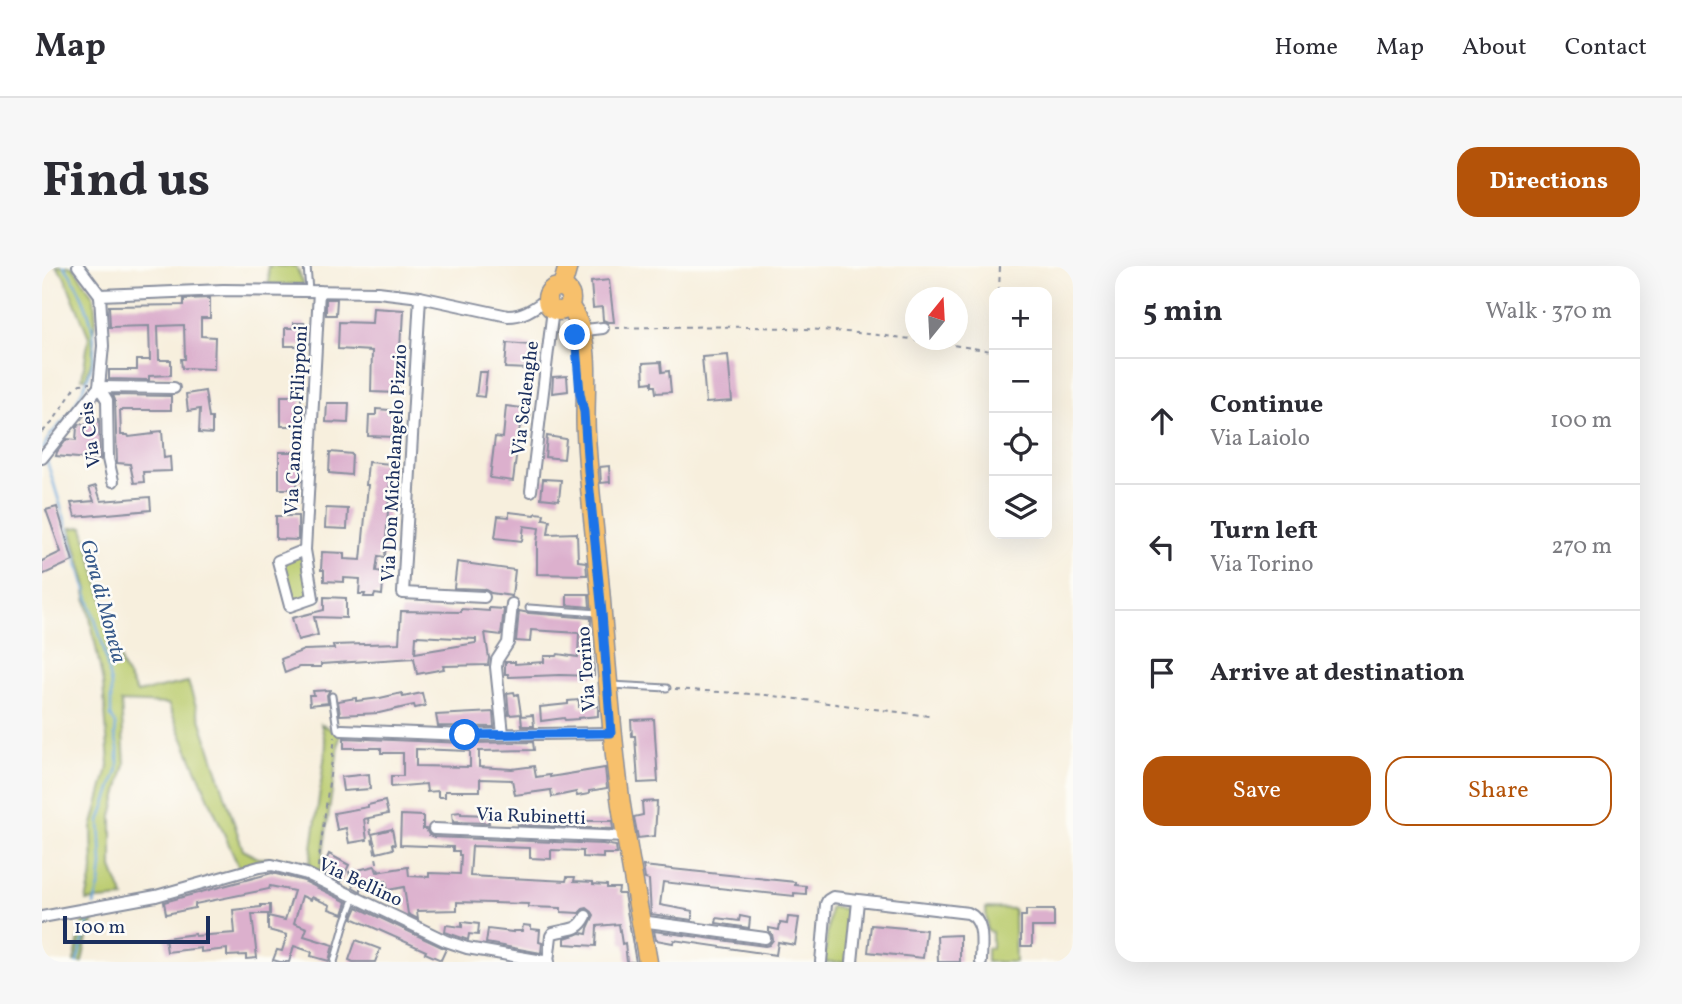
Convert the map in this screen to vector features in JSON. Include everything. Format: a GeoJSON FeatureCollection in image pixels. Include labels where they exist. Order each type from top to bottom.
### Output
{"type":"FeatureCollection","features":[{"type":"Feature","properties":{"kind":"main road","name":"Via Torino"},"geometry":{"type":"LineString","coordinates":[[568,266],[562,287],[570,295],[557,306],[578,331],[586,360],[584,412],[611,733],[648,962]]}},
{"type":"Feature","properties":{"kind":"street"},"geometry":{"type":"LineString","coordinates":[[78,266],[100,295],[223,290],[378,292],[420,297],[509,316],[557,306]]}},
{"type":"Feature","properties":{"kind":"street","name":"Via Canonico Filipponi"},"geometry":{"type":"LineString","coordinates":[[305,550],[278,561],[290,606],[313,598],[305,550],[314,291]]}},
{"type":"Feature","properties":{"kind":"street","name":"Via Ceis"},"geometry":{"type":"LineString","coordinates":[[46,454],[94,385],[103,345],[100,295]]}},
{"type":"Feature","properties":{"kind":"street","name":"Via Don Michelangelo Pizzio"},"geometry":{"type":"LineString","coordinates":[[420,297],[403,593],[484,597]]}},
{"type":"Feature","properties":{"kind":"street","name":"Via Scalenghe"},"geometry":{"type":"LineString","coordinates":[[531,491],[557,306]]}},
{"type":"Feature","properties":{"kind":"street"},"geometry":{"type":"LineString","coordinates":[[578,331],[603,328]]}},
{"type":"Feature","properties":{"kind":"street"},"geometry":{"type":"LineString","coordinates":[[94,385],[174,388]]}},
{"type":"Feature","properties":{"kind":"street","name":"Via Ceis"},"geometry":{"type":"LineString","coordinates":[[94,385],[107,400],[108,459],[113,481]]}},
{"type":"Feature","properties":{"kind":"street"},"geometry":{"type":"LineString","coordinates":[[503,734],[496,667],[497,660],[508,643],[512,604]]}},
{"type":"Feature","properties":{"kind":"street"},"geometry":{"type":"LineString","coordinates":[[339,730],[465,735],[611,733]]}},
{"type":"Feature","properties":{"kind":"street","name":"Via Rubinetti"},"geometry":{"type":"LineString","coordinates":[[434,829],[626,837]]}},
{"type":"Feature","properties":{"kind":"street","name":"Via Bellino"},"geometry":{"type":"LineString","coordinates":[[42,917],[156,896],[272,865],[307,874],[446,941],[467,948],[549,962]]}},
{"type":"Feature","properties":{"kind":"street"},"geometry":{"type":"LineString","coordinates":[[821,962],[828,900],[833,897],[975,916],[980,929],[981,962]]}},
{"type":"Feature","properties":{"kind":"street"},"geometry":{"type":"LineString","coordinates":[[852,962],[858,901]]}},
{"type":"Feature","properties":{"kind":"street"},"geometry":{"type":"LineString","coordinates":[[549,962],[553,933],[582,925],[586,916]]}},
{"type":"Feature","properties":{"kind":"street"},"geometry":{"type":"LineString","coordinates":[[641,922],[765,938]]}},
{"type":"Feature","properties":{"kind":"lane"},"geometry":{"type":"LineString","coordinates":[[307,266],[314,291]]}},
{"type":"Feature","properties":{"kind":"lane"},"geometry":{"type":"LineString","coordinates":[[529,608],[602,613]]}},
{"type":"Feature","properties":{"kind":"lane"},"geometry":{"type":"LineString","coordinates":[[607,685],[667,688]]}},
{"type":"Feature","properties":{"kind":"lane"},"geometry":{"type":"LineString","coordinates":[[332,696],[339,730]]}},
{"type":"Feature","properties":{"kind":"lane"},"geometry":{"type":"LineString","coordinates":[[334,962],[355,897]]}},
{"type":"Feature","properties":{"kind":"path"},"geometry":{"type":"LineString","coordinates":[[999,287],[1000,266]]}},
{"type":"Feature","properties":{"kind":"path"},"geometry":{"type":"LineString","coordinates":[[603,328],[793,328],[858,333],[992,350]]}},
{"type":"Feature","properties":{"kind":"path"},"geometry":{"type":"LineString","coordinates":[[42,432],[52,423],[75,387],[80,384],[94,385]]}},
{"type":"Feature","properties":{"kind":"path"},"geometry":{"type":"LineString","coordinates":[[667,688],[766,695],[929,716]]}},
{"type":"Feature","properties":{"kind":"path"},"geometry":{"type":"LineString","coordinates":[[316,878],[339,730]]}},
{"type":"Feature","properties":{"kind":"path"},"geometry":{"type":"LineString","coordinates":[[368,819],[387,912]]}},
{"type":"Feature","properties":{"kind":"green space"},"geometry":{"type":"Polygon","coordinates":[[[56,266],[73,266],[94,297],[96,320],[93,356],[86,378],[82,378],[89,337],[64,276],[56,266]]]}},
{"type":"Feature","properties":{"kind":"green space"},"geometry":{"type":"Polygon","coordinates":[[[268,266],[296,266],[304,285],[269,284],[268,266]]]}},
{"type":"Feature","properties":{"kind":"green space"},"geometry":{"type":"Polygon","coordinates":[[[83,527],[122,666],[137,693],[188,682],[243,850],[258,858],[287,858],[310,863],[326,746],[321,724],[340,734],[320,875],[291,864],[265,862],[239,868],[168,704],[121,702],[125,764],[112,816],[112,868],[124,898],[86,901],[93,871],[92,828],[109,764],[103,683],[85,592],[88,590],[71,528],[83,527]]]}},
{"type":"Feature","properties":{"kind":"green space"},"geometry":{"type":"Polygon","coordinates":[[[305,550],[313,598],[290,606],[278,561],[305,550]]]}},
{"type":"Feature","properties":{"kind":"green space"},"geometry":{"type":"Polygon","coordinates":[[[830,907],[854,910],[849,962],[824,962],[830,907]]]}},
{"type":"Feature","properties":{"kind":"green space"},"geometry":{"type":"Polygon","coordinates":[[[986,908],[1014,909],[1015,962],[987,962],[987,948],[992,948],[992,932],[987,931],[986,908]]]}},
{"type":"Feature","properties":{"kind":"green space"},"geometry":{"type":"Polygon","coordinates":[[[96,915],[87,937],[82,962],[74,962],[84,917],[96,915]]]}},
{"type":"Feature","properties":{"kind":"building"},"geometry":{"type":"Polygon","coordinates":[[[609,280],[614,322],[603,320],[602,307],[593,308],[591,282],[609,280]]]}},
{"type":"Feature","properties":{"kind":"building"},"geometry":{"type":"Polygon","coordinates":[[[210,298],[210,318],[201,318],[201,336],[215,337],[214,369],[182,368],[181,359],[185,359],[184,325],[158,326],[159,360],[171,360],[171,375],[149,376],[149,380],[109,379],[109,370],[137,370],[137,360],[150,360],[149,326],[110,327],[109,306],[184,305],[184,299],[210,298]]]}},
{"type":"Feature","properties":{"kind":"building"},"geometry":{"type":"Polygon","coordinates":[[[326,299],[337,299],[336,315],[326,315],[326,299]]]}},
{"type":"Feature","properties":{"kind":"building"},"geometry":{"type":"Polygon","coordinates":[[[373,308],[404,310],[398,393],[371,392],[372,351],[338,349],[339,322],[372,323],[373,308]]]}},
{"type":"Feature","properties":{"kind":"building"},"geometry":{"type":"Polygon","coordinates":[[[294,323],[305,323],[304,346],[285,346],[285,328],[294,328],[294,323]]]}},
{"type":"Feature","properties":{"kind":"building"},"geometry":{"type":"Polygon","coordinates":[[[507,343],[531,345],[529,369],[505,368],[507,343]]]}},
{"type":"Feature","properties":{"kind":"building"},"geometry":{"type":"Polygon","coordinates":[[[728,355],[732,401],[706,403],[702,357],[728,355]]]}},
{"type":"Feature","properties":{"kind":"building"},"geometry":{"type":"Polygon","coordinates":[[[661,362],[662,372],[669,371],[671,392],[656,393],[652,382],[644,383],[643,363],[661,362]]]}},
{"type":"Feature","properties":{"kind":"building"},"geometry":{"type":"Polygon","coordinates":[[[479,372],[487,372],[484,397],[476,396],[479,372]]]}},
{"type":"Feature","properties":{"kind":"building"},"geometry":{"type":"Polygon","coordinates":[[[567,376],[568,391],[552,393],[553,377],[567,376]]]}},
{"type":"Feature","properties":{"kind":"building"},"geometry":{"type":"Polygon","coordinates":[[[205,391],[209,418],[212,418],[212,434],[199,433],[200,409],[188,411],[186,394],[205,391]]]}},
{"type":"Feature","properties":{"kind":"building"},"geometry":{"type":"Polygon","coordinates":[[[113,395],[171,396],[171,410],[120,410],[121,435],[129,437],[162,431],[164,458],[170,457],[171,471],[143,472],[144,482],[134,483],[130,464],[117,463],[113,395]]]}},
{"type":"Feature","properties":{"kind":"building"},"geometry":{"type":"Polygon","coordinates":[[[281,396],[301,396],[301,426],[281,426],[281,396]]]}},
{"type":"Feature","properties":{"kind":"building"},"geometry":{"type":"Polygon","coordinates":[[[327,403],[349,403],[348,423],[326,422],[327,403]]]}},
{"type":"Feature","properties":{"kind":"building"},"geometry":{"type":"Polygon","coordinates":[[[506,406],[531,409],[528,426],[520,425],[513,481],[490,478],[495,437],[503,438],[506,406]]]}},
{"type":"Feature","properties":{"kind":"building"},"geometry":{"type":"Polygon","coordinates":[[[376,409],[390,410],[390,415],[397,415],[396,437],[368,436],[369,415],[376,415],[376,409]]]}},
{"type":"Feature","properties":{"kind":"building"},"geometry":{"type":"Polygon","coordinates":[[[88,418],[99,419],[100,460],[56,456],[67,439],[76,440],[77,427],[79,424],[87,425],[88,418]]]}},
{"type":"Feature","properties":{"kind":"building"},"geometry":{"type":"Polygon","coordinates":[[[547,436],[566,439],[564,459],[545,457],[547,436]]]}},
{"type":"Feature","properties":{"kind":"building"},"geometry":{"type":"Polygon","coordinates":[[[279,452],[297,452],[301,481],[297,481],[297,489],[279,489],[279,452]]]}},
{"type":"Feature","properties":{"kind":"building"},"geometry":{"type":"Polygon","coordinates":[[[330,452],[352,454],[351,475],[329,473],[330,452]]]}},
{"type":"Feature","properties":{"kind":"building"},"geometry":{"type":"Polygon","coordinates":[[[368,462],[391,464],[385,557],[378,556],[376,571],[384,572],[382,595],[375,594],[374,597],[359,594],[360,579],[344,578],[344,582],[324,581],[324,570],[321,570],[322,552],[344,553],[344,559],[361,560],[368,462]]]}},
{"type":"Feature","properties":{"kind":"building"},"geometry":{"type":"Polygon","coordinates":[[[609,466],[610,482],[601,483],[600,467],[609,466]]]}},
{"type":"Feature","properties":{"kind":"building"},"geometry":{"type":"Polygon","coordinates":[[[543,479],[561,480],[559,500],[541,498],[543,479]]]}},
{"type":"Feature","properties":{"kind":"building"},"geometry":{"type":"Polygon","coordinates":[[[96,486],[101,501],[150,497],[151,510],[75,517],[71,503],[94,501],[89,488],[96,486]]]}},
{"type":"Feature","properties":{"kind":"building"},"geometry":{"type":"Polygon","coordinates":[[[57,507],[73,561],[42,575],[42,561],[61,552],[46,510],[57,507]]]}},
{"type":"Feature","properties":{"kind":"building"},"geometry":{"type":"Polygon","coordinates":[[[326,508],[348,509],[347,529],[325,528],[326,508]]]}},
{"type":"Feature","properties":{"kind":"building"},"geometry":{"type":"Polygon","coordinates":[[[509,512],[544,514],[543,519],[550,520],[548,534],[577,533],[578,561],[586,562],[587,575],[537,574],[539,528],[524,526],[522,541],[495,538],[498,516],[509,517],[509,512]]]}},
{"type":"Feature","properties":{"kind":"building"},"geometry":{"type":"Polygon","coordinates":[[[276,516],[298,516],[298,540],[276,539],[276,516]]]}},
{"type":"Feature","properties":{"kind":"building"},"geometry":{"type":"Polygon","coordinates":[[[457,562],[515,570],[512,596],[491,593],[484,589],[454,588],[457,562]]]}},
{"type":"Feature","properties":{"kind":"building"},"geometry":{"type":"Polygon","coordinates":[[[567,594],[589,594],[590,607],[567,605],[567,594]]]}},
{"type":"Feature","properties":{"kind":"building"},"geometry":{"type":"Polygon","coordinates":[[[324,597],[346,598],[346,618],[314,617],[318,635],[298,640],[292,618],[324,610],[324,597]]]}},
{"type":"Feature","properties":{"kind":"building"},"geometry":{"type":"Polygon","coordinates":[[[489,608],[504,609],[501,635],[485,633],[488,665],[443,666],[444,669],[417,674],[414,658],[321,664],[321,667],[299,667],[285,673],[281,659],[304,650],[334,649],[333,645],[399,643],[401,611],[489,611],[489,608]],[[416,636],[415,653],[476,643],[476,639],[416,636]]]}},
{"type":"Feature","properties":{"kind":"building"},"geometry":{"type":"Polygon","coordinates":[[[519,611],[591,618],[590,647],[593,647],[594,676],[509,677],[505,674],[505,662],[544,662],[544,656],[558,654],[578,657],[579,633],[531,630],[530,642],[516,641],[519,611]]]}},
{"type":"Feature","properties":{"kind":"building"},"geometry":{"type":"Polygon","coordinates":[[[330,690],[327,695],[328,703],[310,705],[309,695],[314,695],[313,691],[330,690]]]}},
{"type":"Feature","properties":{"kind":"building"},"geometry":{"type":"Polygon","coordinates":[[[514,692],[515,695],[518,694],[521,714],[509,715],[507,693],[514,692]]]}},
{"type":"Feature","properties":{"kind":"building"},"geometry":{"type":"Polygon","coordinates":[[[402,693],[403,697],[422,693],[425,706],[415,708],[414,705],[379,713],[340,715],[338,701],[380,698],[402,693]]]}},
{"type":"Feature","properties":{"kind":"building"},"geometry":{"type":"Polygon","coordinates":[[[579,700],[579,707],[598,706],[598,716],[541,721],[540,707],[579,700]]]}},
{"type":"Feature","properties":{"kind":"building"},"geometry":{"type":"Polygon","coordinates":[[[493,712],[494,727],[438,726],[436,715],[493,712]]]}},
{"type":"Feature","properties":{"kind":"building"},"geometry":{"type":"Polygon","coordinates":[[[533,715],[534,726],[522,726],[521,716],[533,715]]]}},
{"type":"Feature","properties":{"kind":"building"},"geometry":{"type":"Polygon","coordinates":[[[654,719],[658,782],[638,783],[635,736],[632,736],[631,720],[654,719]]]}},
{"type":"Feature","properties":{"kind":"building"},"geometry":{"type":"Polygon","coordinates":[[[344,738],[465,743],[533,742],[534,750],[479,751],[479,767],[512,769],[534,766],[536,777],[605,768],[607,788],[577,796],[576,792],[552,797],[551,790],[515,795],[512,780],[480,779],[480,791],[445,791],[445,797],[438,797],[438,791],[427,792],[426,784],[391,787],[391,776],[403,776],[403,753],[381,753],[381,748],[344,748],[344,738]],[[416,749],[416,766],[470,767],[470,751],[416,749]]]}},
{"type":"Feature","properties":{"kind":"building"},"geometry":{"type":"Polygon","coordinates":[[[369,774],[370,789],[343,791],[341,777],[369,774]]]}},
{"type":"Feature","properties":{"kind":"building"},"geometry":{"type":"Polygon","coordinates":[[[385,801],[388,814],[364,819],[367,840],[349,843],[346,828],[337,830],[334,813],[385,801]]]}},
{"type":"Feature","properties":{"kind":"building"},"geometry":{"type":"Polygon","coordinates":[[[657,801],[655,836],[638,838],[634,817],[643,815],[642,802],[657,801]]]}},
{"type":"Feature","properties":{"kind":"building"},"geometry":{"type":"Polygon","coordinates":[[[452,813],[487,815],[489,823],[453,822],[452,813]]]}},
{"type":"Feature","properties":{"kind":"building"},"geometry":{"type":"Polygon","coordinates":[[[526,814],[527,821],[612,821],[613,829],[518,825],[516,815],[526,814]]]}},
{"type":"Feature","properties":{"kind":"building"},"geometry":{"type":"Polygon","coordinates":[[[401,815],[423,816],[423,829],[434,837],[616,846],[617,854],[603,854],[603,858],[583,857],[583,851],[551,850],[551,859],[530,858],[530,848],[472,846],[470,876],[566,881],[567,877],[575,877],[574,881],[619,888],[618,894],[624,894],[636,962],[627,962],[619,924],[597,926],[596,946],[565,944],[565,938],[587,934],[594,915],[587,908],[579,913],[561,912],[561,908],[528,907],[529,904],[457,902],[457,910],[417,911],[418,919],[408,914],[404,887],[388,890],[386,881],[361,887],[361,891],[353,887],[349,872],[375,866],[377,872],[408,867],[409,876],[429,877],[429,873],[460,874],[461,855],[459,851],[453,851],[453,847],[400,845],[401,815]]]}},
{"type":"Feature","properties":{"kind":"building"},"geometry":{"type":"Polygon","coordinates":[[[392,829],[395,845],[392,844],[393,849],[377,853],[372,834],[392,829]]]}},
{"type":"Feature","properties":{"kind":"building"},"geometry":{"type":"Polygon","coordinates":[[[329,854],[349,865],[341,882],[324,874],[327,869],[323,867],[329,854]]]}},
{"type":"Feature","properties":{"kind":"building"},"geometry":{"type":"Polygon","coordinates":[[[643,866],[795,882],[795,885],[806,886],[806,894],[794,893],[794,896],[663,882],[660,905],[693,911],[692,920],[651,914],[649,880],[645,879],[643,866]]]}},
{"type":"Feature","properties":{"kind":"building"},"geometry":{"type":"Polygon","coordinates":[[[272,873],[304,881],[347,902],[343,914],[329,909],[330,905],[312,897],[311,900],[302,896],[294,923],[307,928],[304,936],[333,945],[329,961],[311,956],[312,952],[294,946],[289,962],[273,960],[277,950],[282,951],[287,935],[268,930],[268,916],[285,920],[294,891],[270,886],[269,889],[195,904],[195,908],[166,914],[164,902],[272,873]]]}},
{"type":"Feature","properties":{"kind":"building"},"geometry":{"type":"Polygon","coordinates":[[[270,905],[270,914],[252,914],[257,958],[246,959],[246,955],[227,956],[227,949],[201,952],[201,948],[167,952],[165,938],[235,933],[233,910],[270,905]]]}},
{"type":"Feature","properties":{"kind":"building"},"geometry":{"type":"Polygon","coordinates":[[[357,907],[446,949],[441,960],[352,918],[357,907]]]}},
{"type":"Feature","properties":{"kind":"building"},"geometry":{"type":"Polygon","coordinates":[[[1026,910],[1054,910],[1054,927],[1032,927],[1032,946],[1021,946],[1021,916],[1026,916],[1026,910]]]}},
{"type":"Feature","properties":{"kind":"building"},"geometry":{"type":"Polygon","coordinates":[[[740,916],[750,918],[749,928],[716,923],[717,918],[739,921],[740,916]]]}},
{"type":"Feature","properties":{"kind":"building"},"geometry":{"type":"Polygon","coordinates":[[[788,917],[799,918],[795,945],[778,942],[776,955],[674,940],[673,943],[656,940],[654,931],[765,946],[773,940],[769,928],[779,930],[780,923],[787,924],[788,917]]]}},
{"type":"Feature","properties":{"kind":"building"},"geometry":{"type":"Polygon","coordinates":[[[462,922],[479,924],[478,935],[469,934],[468,940],[445,932],[446,925],[462,927],[462,922]]]}},
{"type":"Feature","properties":{"kind":"building"},"geometry":{"type":"Polygon","coordinates":[[[523,925],[540,930],[541,953],[486,943],[488,929],[522,931],[523,925]]]}},
{"type":"Feature","properties":{"kind":"building"},"geometry":{"type":"Polygon","coordinates":[[[871,925],[926,930],[923,958],[868,952],[871,925]]]}},
{"type":"Feature","properties":{"kind":"building"},"geometry":{"type":"Polygon","coordinates":[[[960,935],[960,962],[938,962],[937,936],[960,935]]]}},
{"type":"Feature","properties":{"kind":"building"},"geometry":{"type":"Polygon","coordinates":[[[356,940],[380,949],[375,962],[349,960],[356,940]]]}},
{"type":"Feature","properties":{"kind":"waterway","name":"Gora di Moneta"},"geometry":{"type":"LineString","coordinates":[[44,448],[48,438],[70,414],[85,386],[93,362],[92,326],[77,286],[64,266]]}},
{"type":"Feature","properties":{"kind":"waterway","name":"Gora di Moneta"},"geometry":{"type":"LineString","coordinates":[[46,458],[104,649],[111,686],[111,716],[116,725],[118,769],[100,821],[102,865],[94,905]]}},
{"type":"Feature","properties":{"kind":"waterway","name":"Gora di Moneta"},"geometry":{"type":"LineString","coordinates":[[77,962],[91,912]]}},
{"type":"Feature","properties":{"kind":"route"},"geometry":{"type":"LineString","coordinates":[[465,735],[611,733],[575,335]]}}]}
